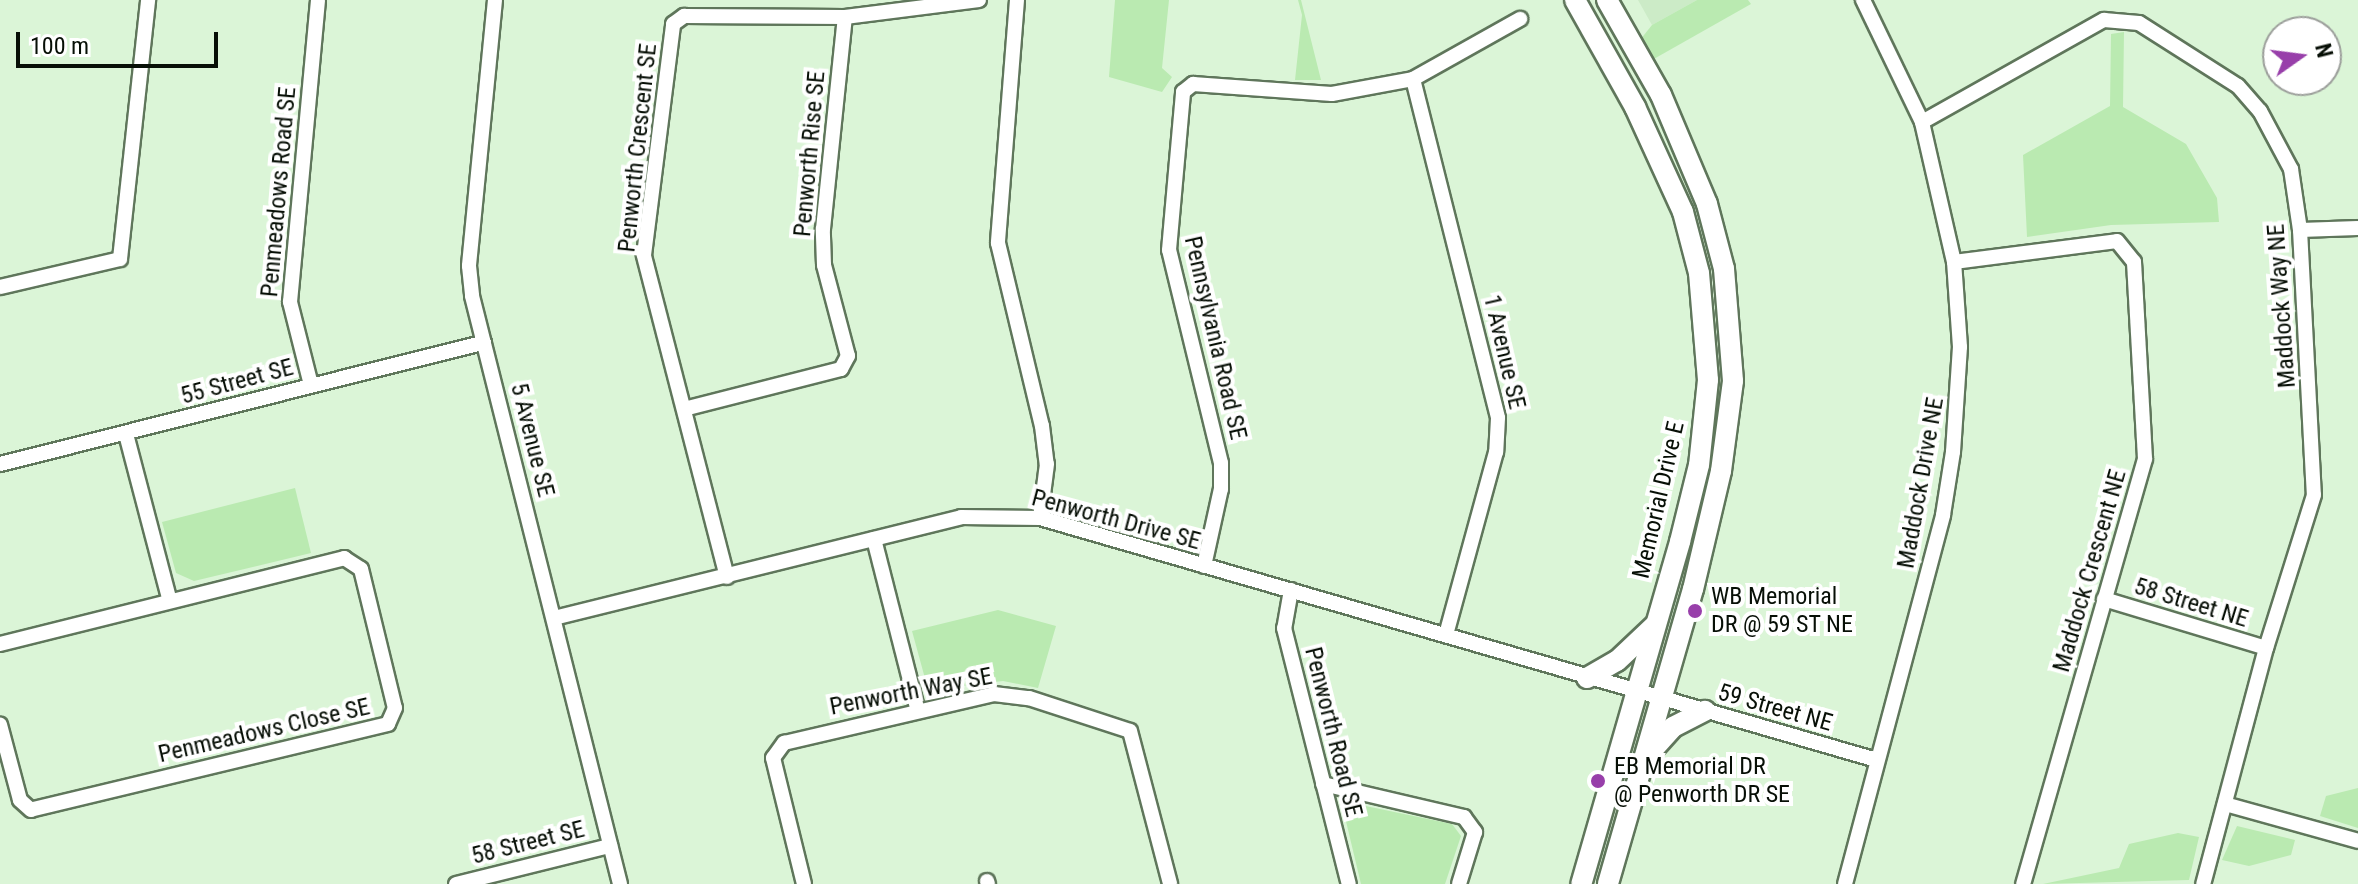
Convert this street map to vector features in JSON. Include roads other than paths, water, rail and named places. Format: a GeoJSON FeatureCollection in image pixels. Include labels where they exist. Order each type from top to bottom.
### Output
{"type":"FeatureCollection","features":[{"type":"Feature","properties":{"kind":"main road","name":"Memorial Drive E"},"geometry":{"type":"LineString","coordinates":[[1575,0],[1662,161],[1699,273],[1708,380],[1704,431],[1680,542],[1581,884]]}},
{"type":"Feature","properties":{"kind":"main road"},"geometry":{"type":"LineString","coordinates":[[1607,0],[1687,148],[1724,269],[1731,325],[1728,433],[1693,589],[1608,884]]}},
{"type":"Feature","properties":{"kind":"main road"},"geometry":{"type":"LineString","coordinates":[[1587,678],[1617,661],[1654,626]]}},
{"type":"Feature","properties":{"kind":"main road"},"geometry":{"type":"LineString","coordinates":[[1642,762],[1673,727],[1705,711]]}},
{"type":"Feature","properties":{"kind":"street"},"geometry":{"type":"LineString","coordinates":[[0,287],[120,259],[148,0]]}},
{"type":"Feature","properties":{"kind":"street","name":"Penmeadows Road SE"},"geometry":{"type":"LineString","coordinates":[[311,385],[290,302],[318,0]]}},
{"type":"Feature","properties":{"kind":"street","name":"5 Avenue SE"},"geometry":{"type":"LineString","coordinates":[[495,0],[469,266],[484,342],[620,884]]}},
{"type":"Feature","properties":{"kind":"street","name":"Penworth Crescent SE"},"geometry":{"type":"LineString","coordinates":[[727,577],[644,255],[673,24],[684,16],[845,17],[979,0]]}},
{"type":"Feature","properties":{"kind":"street"},"geometry":{"type":"LineString","coordinates":[[1017,0],[998,243],[1042,426],[1047,464],[1040,518]]}},
{"type":"Feature","properties":{"kind":"street","name":"Maddock Drive NE"},"geometry":{"type":"LineString","coordinates":[[1845,884],[1931,567],[1953,452],[1960,347],[1954,262],[1922,122],[1863,0]]}},
{"type":"Feature","properties":{"kind":"street","name":"Penworth Rise SE"},"geometry":{"type":"LineString","coordinates":[[684,409],[841,369],[848,356],[824,265],[823,229],[845,17]]}},
{"type":"Feature","properties":{"kind":"street","name":"Pennsylvania Road SE"},"geometry":{"type":"LineString","coordinates":[[1204,566],[1221,489],[1221,463],[1169,250],[1183,92],[1193,84],[1332,94],[1413,79],[1520,19]]}},
{"type":"Feature","properties":{"kind":"street","name":"Maddock Way NE"},"geometry":{"type":"LineString","coordinates":[[1922,122],[2104,20],[2139,23],[2238,86],[2260,111],[2291,169],[2300,230],[2315,483],[2266,648],[2203,884]]}},
{"type":"Feature","properties":{"kind":"street","name":"1 Avenue SE"},"geometry":{"type":"LineString","coordinates":[[1413,79],[1498,418],[1496,452],[1446,635]]}},
{"type":"Feature","properties":{"kind":"street"},"geometry":{"type":"LineString","coordinates":[[2300,230],[2358,228]]}},
{"type":"Feature","properties":{"kind":"street","name":"Maddock Crescent NE"},"geometry":{"type":"LineString","coordinates":[[1954,262],[2117,241],[2134,262],[2145,459],[2023,884]]}},
{"type":"Feature","properties":{"kind":"street","name":"55 Street SE"},"geometry":{"type":"LineString","coordinates":[[0,464],[484,342]]}},
{"type":"Feature","properties":{"kind":"street"},"geometry":{"type":"LineString","coordinates":[[126,434],[169,598]]}},
{"type":"Feature","properties":{"kind":"street","name":"Penworth Drive SE"},"geometry":{"type":"LineString","coordinates":[[554,618],[961,517],[1040,518],[1661,698]]}},
{"type":"Feature","properties":{"kind":"street"},"geometry":{"type":"LineString","coordinates":[[874,539],[917,708]]}},
{"type":"Feature","properties":{"kind":"street","name":"Penmeadows Close SE"},"geometry":{"type":"LineString","coordinates":[[0,644],[169,598],[344,558],[361,569],[395,708],[388,724],[31,810],[20,800],[0,725]]}},
{"type":"Feature","properties":{"kind":"street","name":"Penworth Road SE"},"geometry":{"type":"LineString","coordinates":[[1291,590],[1284,628],[1349,884]]}},
{"type":"Feature","properties":{"kind":"street","name":"58 Street NE"},"geometry":{"type":"LineString","coordinates":[[2104,599],[2266,648]]}},
{"type":"Feature","properties":{"kind":"street","name":"Penworth Way SE"},"geometry":{"type":"LineString","coordinates":[[804,884],[773,758],[784,743],[917,708],[994,694],[1029,698],[1130,731],[1170,884]]}},
{"type":"Feature","properties":{"kind":"street","name":"59 Street NE"},"geometry":{"type":"LineString","coordinates":[[1661,698],[1877,760]]}},
{"type":"Feature","properties":{"kind":"street"},"geometry":{"type":"LineString","coordinates":[[1323,784],[1464,817],[1475,832],[1459,884]]}},
{"type":"Feature","properties":{"kind":"street"},"geometry":{"type":"LineString","coordinates":[[2225,804],[2358,841]]}},
{"type":"Feature","properties":{"kind":"street","name":"58 Street SE"},"geometry":{"type":"LineString","coordinates":[[456,884],[610,846]]}},
{"type":"Feature","properties":{"kind":"place","name":"WB Memorial DR @ 59 ST NE"},"geometry":{"type":"Point","coordinates":[1695,611]}},
{"type":"Feature","properties":{"kind":"place","name":"EB Memorial DR @ Penworth DR SE"},"geometry":{"type":"Point","coordinates":[1598,781]}}]}
